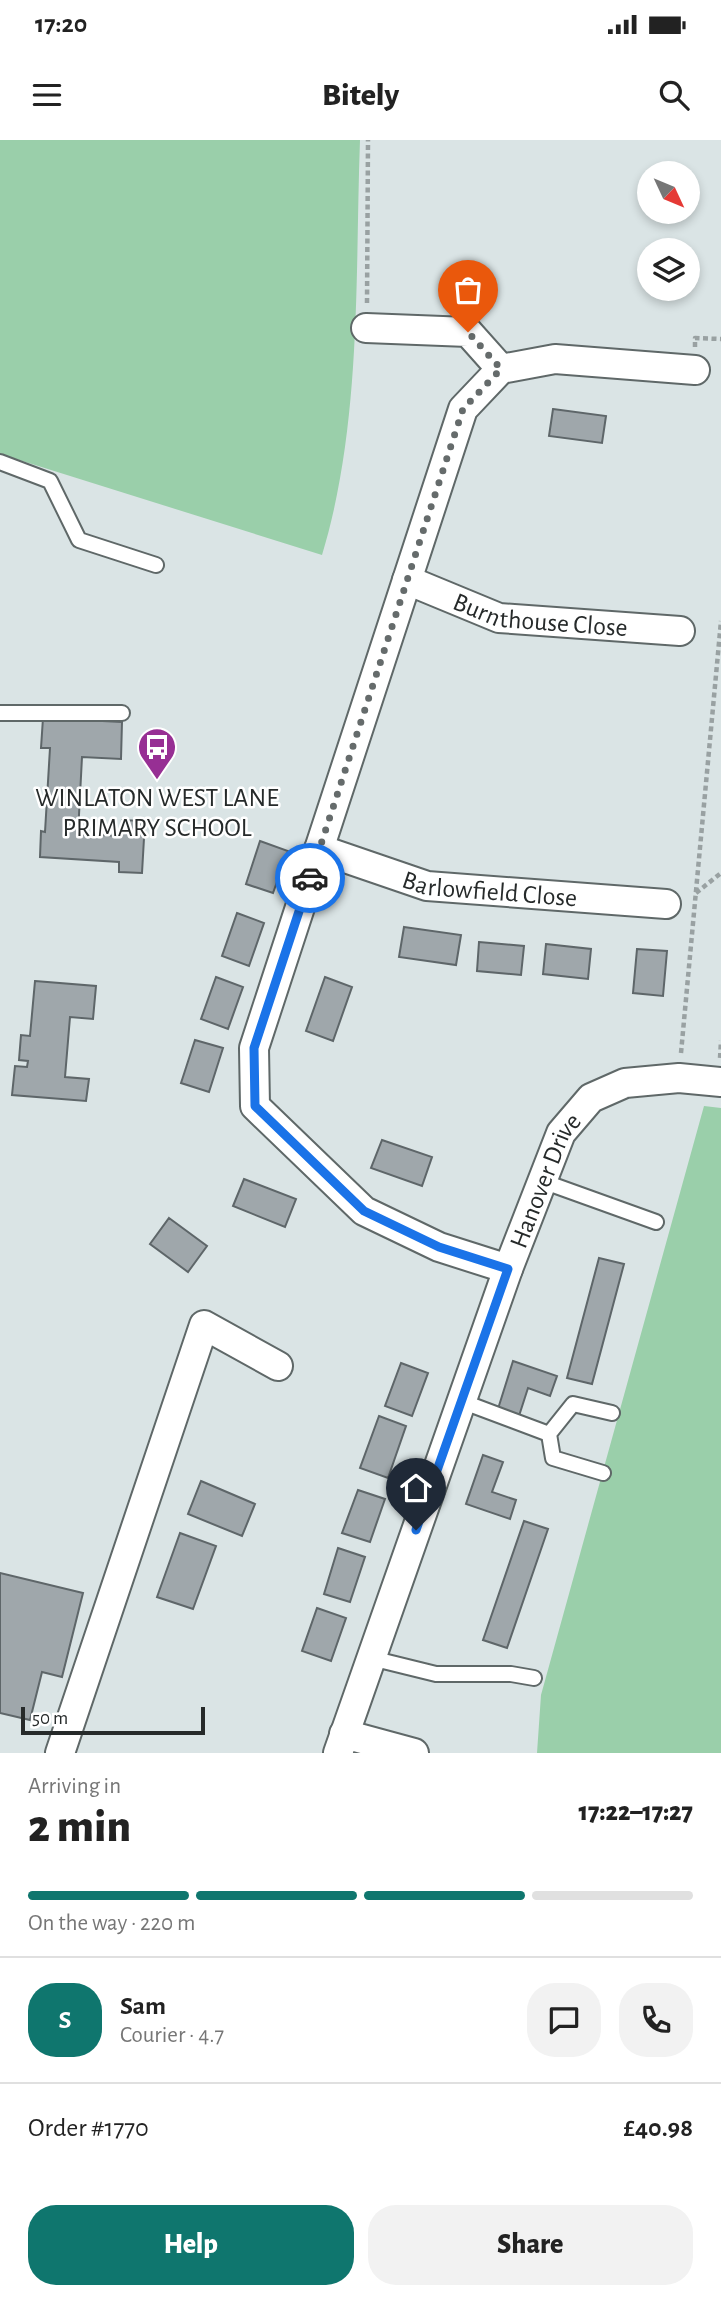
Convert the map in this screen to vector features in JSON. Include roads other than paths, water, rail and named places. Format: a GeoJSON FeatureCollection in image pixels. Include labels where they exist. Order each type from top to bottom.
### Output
{"type":"FeatureCollection","features":[{"type":"Feature","properties":{"kind":"street"},"geometry":{"type":"LineString","coordinates":[[366,328],[468,332],[501,369]]}},
{"type":"Feature","properties":{"kind":"street"},"geometry":{"type":"LineString","coordinates":[[508,1269],[439,1247],[364,1211],[255,1106],[254,1048],[463,409],[501,369],[555,359],[695,370]]}},
{"type":"Feature","properties":{"kind":"street","name":"Burnthouse Close"},"geometry":{"type":"LineString","coordinates":[[407,580],[499,618],[680,631]]}},
{"type":"Feature","properties":{"kind":"street","name":"Barlowfield Close"},"geometry":{"type":"LineString","coordinates":[[319,849],[427,886],[666,904]]}},
{"type":"Feature","properties":{"kind":"street","name":"Hanover Drive"},"geometry":{"type":"LineString","coordinates":[[341,1744],[508,1269],[561,1133],[591,1098],[625,1083],[679,1079],[721,1082]]}},
{"type":"Feature","properties":{"kind":"street"},"geometry":{"type":"LineString","coordinates":[[60,1753],[204,1325],[278,1366]]}},
{"type":"Feature","properties":{"kind":"street"},"geometry":{"type":"LineString","coordinates":[[341,1744],[414,1753]]}},
{"type":"Feature","properties":{"kind":"lane"},"geometry":{"type":"LineString","coordinates":[[0,462],[50,481],[79,540],[156,565]]}},
{"type":"Feature","properties":{"kind":"lane"},"geometry":{"type":"LineString","coordinates":[[0,713],[122,713]]}},
{"type":"Feature","properties":{"kind":"lane"},"geometry":{"type":"LineString","coordinates":[[542,1181],[656,1222]]}},
{"type":"Feature","properties":{"kind":"lane"},"geometry":{"type":"LineString","coordinates":[[461,1401],[549,1434]]}},
{"type":"Feature","properties":{"kind":"lane"},"geometry":{"type":"LineString","coordinates":[[603,1473],[553,1458],[549,1434],[573,1404],[612,1413]]}},
{"type":"Feature","properties":{"kind":"lane"},"geometry":{"type":"LineString","coordinates":[[371,1658],[436,1674],[511,1674],[534,1678]]}},
{"type":"Feature","properties":{"kind":"place","name":"WINLATON WEST LANE PRIMARY SCHOOL"},"geometry":{"type":"Point","coordinates":[157,781]}}]}
